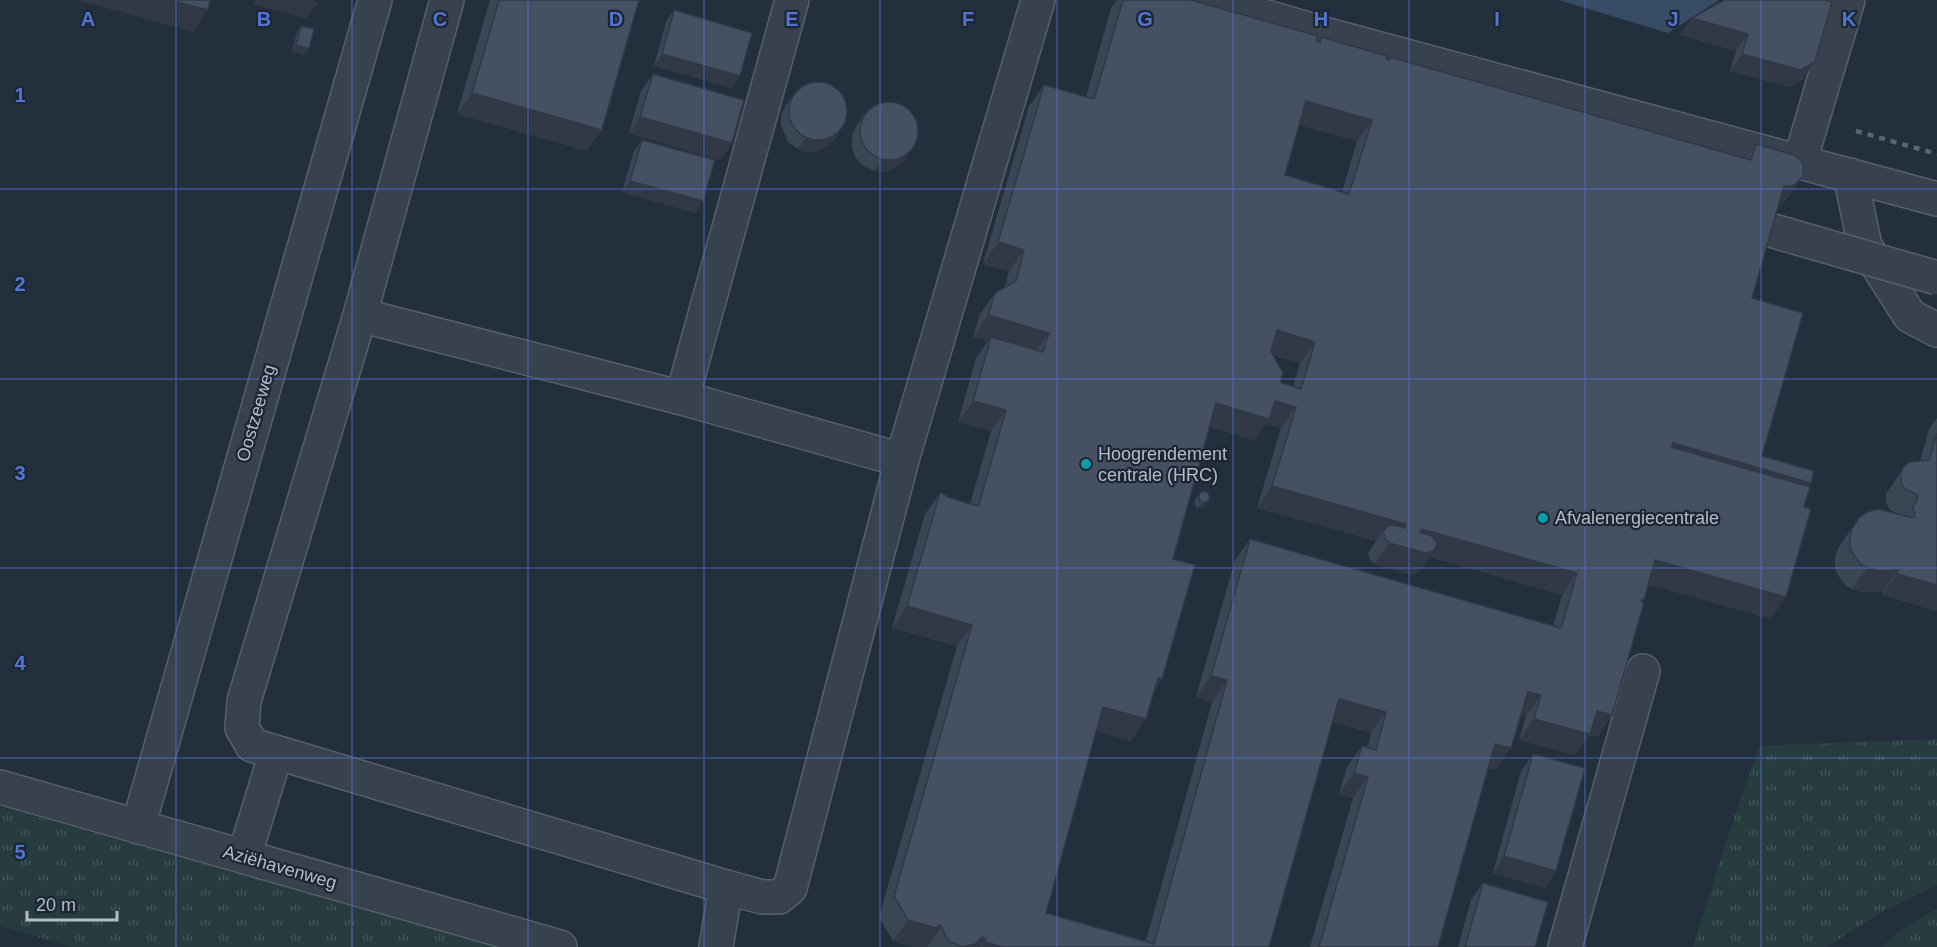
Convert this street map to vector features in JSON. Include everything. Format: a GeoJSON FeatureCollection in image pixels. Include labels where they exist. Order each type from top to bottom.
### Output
{"type":"FeatureCollection","features":[{"type":"Feature","properties":{"kind":"street","name":"Oostzeeweg"},"geometry":{"type":"LineString","coordinates":[[138,826],[375,0]]}},
{"type":"Feature","properties":{"kind":"street"},"geometry":{"type":"LineString","coordinates":[[447,0],[360,315],[244,702],[242,728],[252,745],[276,753],[762,897],[778,897],[790,888],[902,460],[1038,0]]}},
{"type":"Feature","properties":{"kind":"street"},"geometry":{"type":"LineString","coordinates":[[682,398],[792,0]]}},
{"type":"Feature","properties":{"kind":"street"},"geometry":{"type":"LineString","coordinates":[[1208,0],[1332,36],[1937,200]]}},
{"type":"Feature","properties":{"kind":"street"},"geometry":{"type":"LineString","coordinates":[[1800,161],[1848,0]]}},
{"type":"Feature","properties":{"kind":"street"},"geometry":{"type":"LineString","coordinates":[[1850,175],[1865,246],[1910,316],[1937,330]]}},
{"type":"Feature","properties":{"kind":"street"},"geometry":{"type":"LineString","coordinates":[[1763,228],[1937,278]]}},
{"type":"Feature","properties":{"kind":"street"},"geometry":{"type":"LineString","coordinates":[[360,315],[682,398],[902,460]]}},
{"type":"Feature","properties":{"kind":"street"},"geometry":{"type":"LineString","coordinates":[[1565,947],[1643,671]]}},
{"type":"Feature","properties":{"kind":"street"},"geometry":{"type":"LineString","coordinates":[[244,857],[276,753]]}},
{"type":"Feature","properties":{"kind":"street","name":"Aziëhavenweg"},"geometry":{"type":"LineString","coordinates":[[0,788],[560,947]]}},
{"type":"Feature","properties":{"kind":"street"},"geometry":{"type":"LineString","coordinates":[[716,947],[726,887]]}},
{"type":"Feature","properties":{"kind":"green space"},"geometry":{"type":"Polygon","coordinates":[[[1937,739],[1937,885],[1880,913],[1827,947],[1693,947],[1759,746],[1937,739]]]}},
{"type":"Feature","properties":{"kind":"green space"},"geometry":{"type":"Polygon","coordinates":[[[0,807],[497,947],[73,947],[0,926],[0,807]]]}},
{"type":"Feature","properties":{"kind":"green space"},"geometry":{"type":"Polygon","coordinates":[[[1937,909],[1937,947],[1882,947],[1899,931],[1937,909]]]}},
{"type":"Feature","properties":{"kind":"water"},"geometry":{"type":"Polygon","coordinates":[[[1559,0],[1719,0],[1668,33],[1559,0]]]}},
{"type":"Feature","properties":{"kind":"building"},"geometry":{"type":"Polygon","coordinates":[[[170,0],[210,0],[208,10],[170,0]]]}},
{"type":"Feature","properties":{"kind":"building"},"geometry":{"type":"Polygon","coordinates":[[[499,0],[639,0],[602,130],[472,93],[499,0]]]}},
{"type":"Feature","properties":{"kind":"building"},"geometry":{"type":"Polygon","coordinates":[[[1123,0],[1191,0],[1318,36],[1316,41],[1320,42],[1321,37],[1387,56],[1386,59],[1389,60],[1390,57],[1751,160],[1756,144],[1794,155],[1804,166],[1803,176],[1795,185],[1784,186],[1752,298],[1803,313],[1762,456],[1814,471],[1811,483],[1673,443],[1671,447],[1810,487],[1804,507],[1811,509],[1786,597],[1655,560],[1644,600],[1641,601],[1644,603],[1612,715],[1597,711],[1590,734],[1534,719],[1541,695],[1528,692],[1511,748],[1495,744],[1438,947],[1319,947],[1368,777],[1354,773],[1362,746],[1376,750],[1386,712],[1339,699],[1269,947],[1003,947],[985,942],[986,939],[982,937],[975,944],[962,947],[949,941],[942,926],[938,925],[937,928],[908,920],[894,896],[972,625],[907,606],[940,493],[977,506],[979,504],[1006,410],[973,401],[991,337],[1043,352],[1049,333],[988,315],[995,293],[1016,281],[1024,250],[998,242],[1044,85],[1094,99],[1123,0]],[[1306,101],[1285,175],[1349,194],[1372,120],[1306,101]],[[1277,330],[1271,351],[1283,373],[1280,382],[1301,389],[1315,342],[1277,330]],[[1275,401],[1269,419],[1216,403],[1173,559],[1195,565],[1162,679],[1158,678],[1146,719],[1103,707],[1046,913],[1154,944],[1227,680],[1211,676],[1250,539],[1561,628],[1577,573],[1422,529],[1420,532],[1432,536],[1437,543],[1434,551],[1426,553],[1389,543],[1383,532],[1387,526],[1405,528],[1406,524],[1272,486],[1296,407],[1275,401]]]}},
{"type":"Feature","properties":{"kind":"building"},"geometry":{"type":"Polygon","coordinates":[[[1724,0],[1825,0],[1832,2],[1815,62],[1801,70],[1742,54],[1748,34],[1692,18],[1724,0]]]}},
{"type":"Feature","properties":{"kind":"building"},"geometry":{"type":"Polygon","coordinates":[[[674,10],[752,33],[740,76],[662,54],[674,10]]]}},
{"type":"Feature","properties":{"kind":"building"},"geometry":{"type":"Polygon","coordinates":[[[301,26],[314,29],[309,49],[296,45],[301,26]]]}},
{"type":"Feature","properties":{"kind":"building"},"geometry":{"type":"Polygon","coordinates":[[[653,74],[744,100],[732,143],[640,117],[653,74]]]}},
{"type":"Feature","properties":{"kind":"building"},"geometry":{"type":"Polygon","coordinates":[[[812,82],[824,82],[839,90],[847,105],[847,117],[839,132],[824,140],[812,140],[797,132],[789,117],[789,105],[797,90],[812,82]]]}},
{"type":"Feature","properties":{"kind":"building"},"geometry":{"type":"Polygon","coordinates":[[[883,102],[895,102],[910,110],[918,125],[918,137],[910,152],[895,160],[883,160],[868,152],[860,137],[860,125],[868,110],[883,102]]]}},
{"type":"Feature","properties":{"kind":"building"},"geometry":{"type":"Polygon","coordinates":[[[642,140],[715,160],[703,201],[630,181],[642,140]]]}},
{"type":"Feature","properties":{"kind":"building"},"geometry":{"type":"Polygon","coordinates":[[[1937,433],[1937,585],[1897,574],[1898,570],[1879,571],[1867,568],[1860,563],[1850,547],[1853,527],[1867,512],[1878,509],[1914,518],[1913,505],[1918,495],[1905,489],[1901,482],[1901,472],[1910,462],[1929,460],[1937,433]]]}},
{"type":"Feature","properties":{"kind":"building"},"geometry":{"type":"Polygon","coordinates":[[[1204,491],[1210,497],[1204,503],[1198,497],[1204,491]]]}},
{"type":"Feature","properties":{"kind":"building"},"geometry":{"type":"Polygon","coordinates":[[[1533,754],[1585,768],[1556,871],[1504,856],[1533,754]]]}},
{"type":"Feature","properties":{"kind":"building"},"geometry":{"type":"Polygon","coordinates":[[[1483,883],[1548,902],[1535,947],[1465,947],[1483,883]]]}},
{"type":"Feature","properties":{"kind":"railway"},"geometry":{"type":"LineString","coordinates":[[1856,131],[1937,154]]}},
{"type":"Feature","properties":{"kind":"place","name":"Hoogrendement centrale (HRC)"},"geometry":{"type":"Point","coordinates":[1086,464]}},
{"type":"Feature","properties":{"kind":"place","name":"Afvalenergiecentrale"},"geometry":{"type":"Point","coordinates":[1543,518]}}]}
